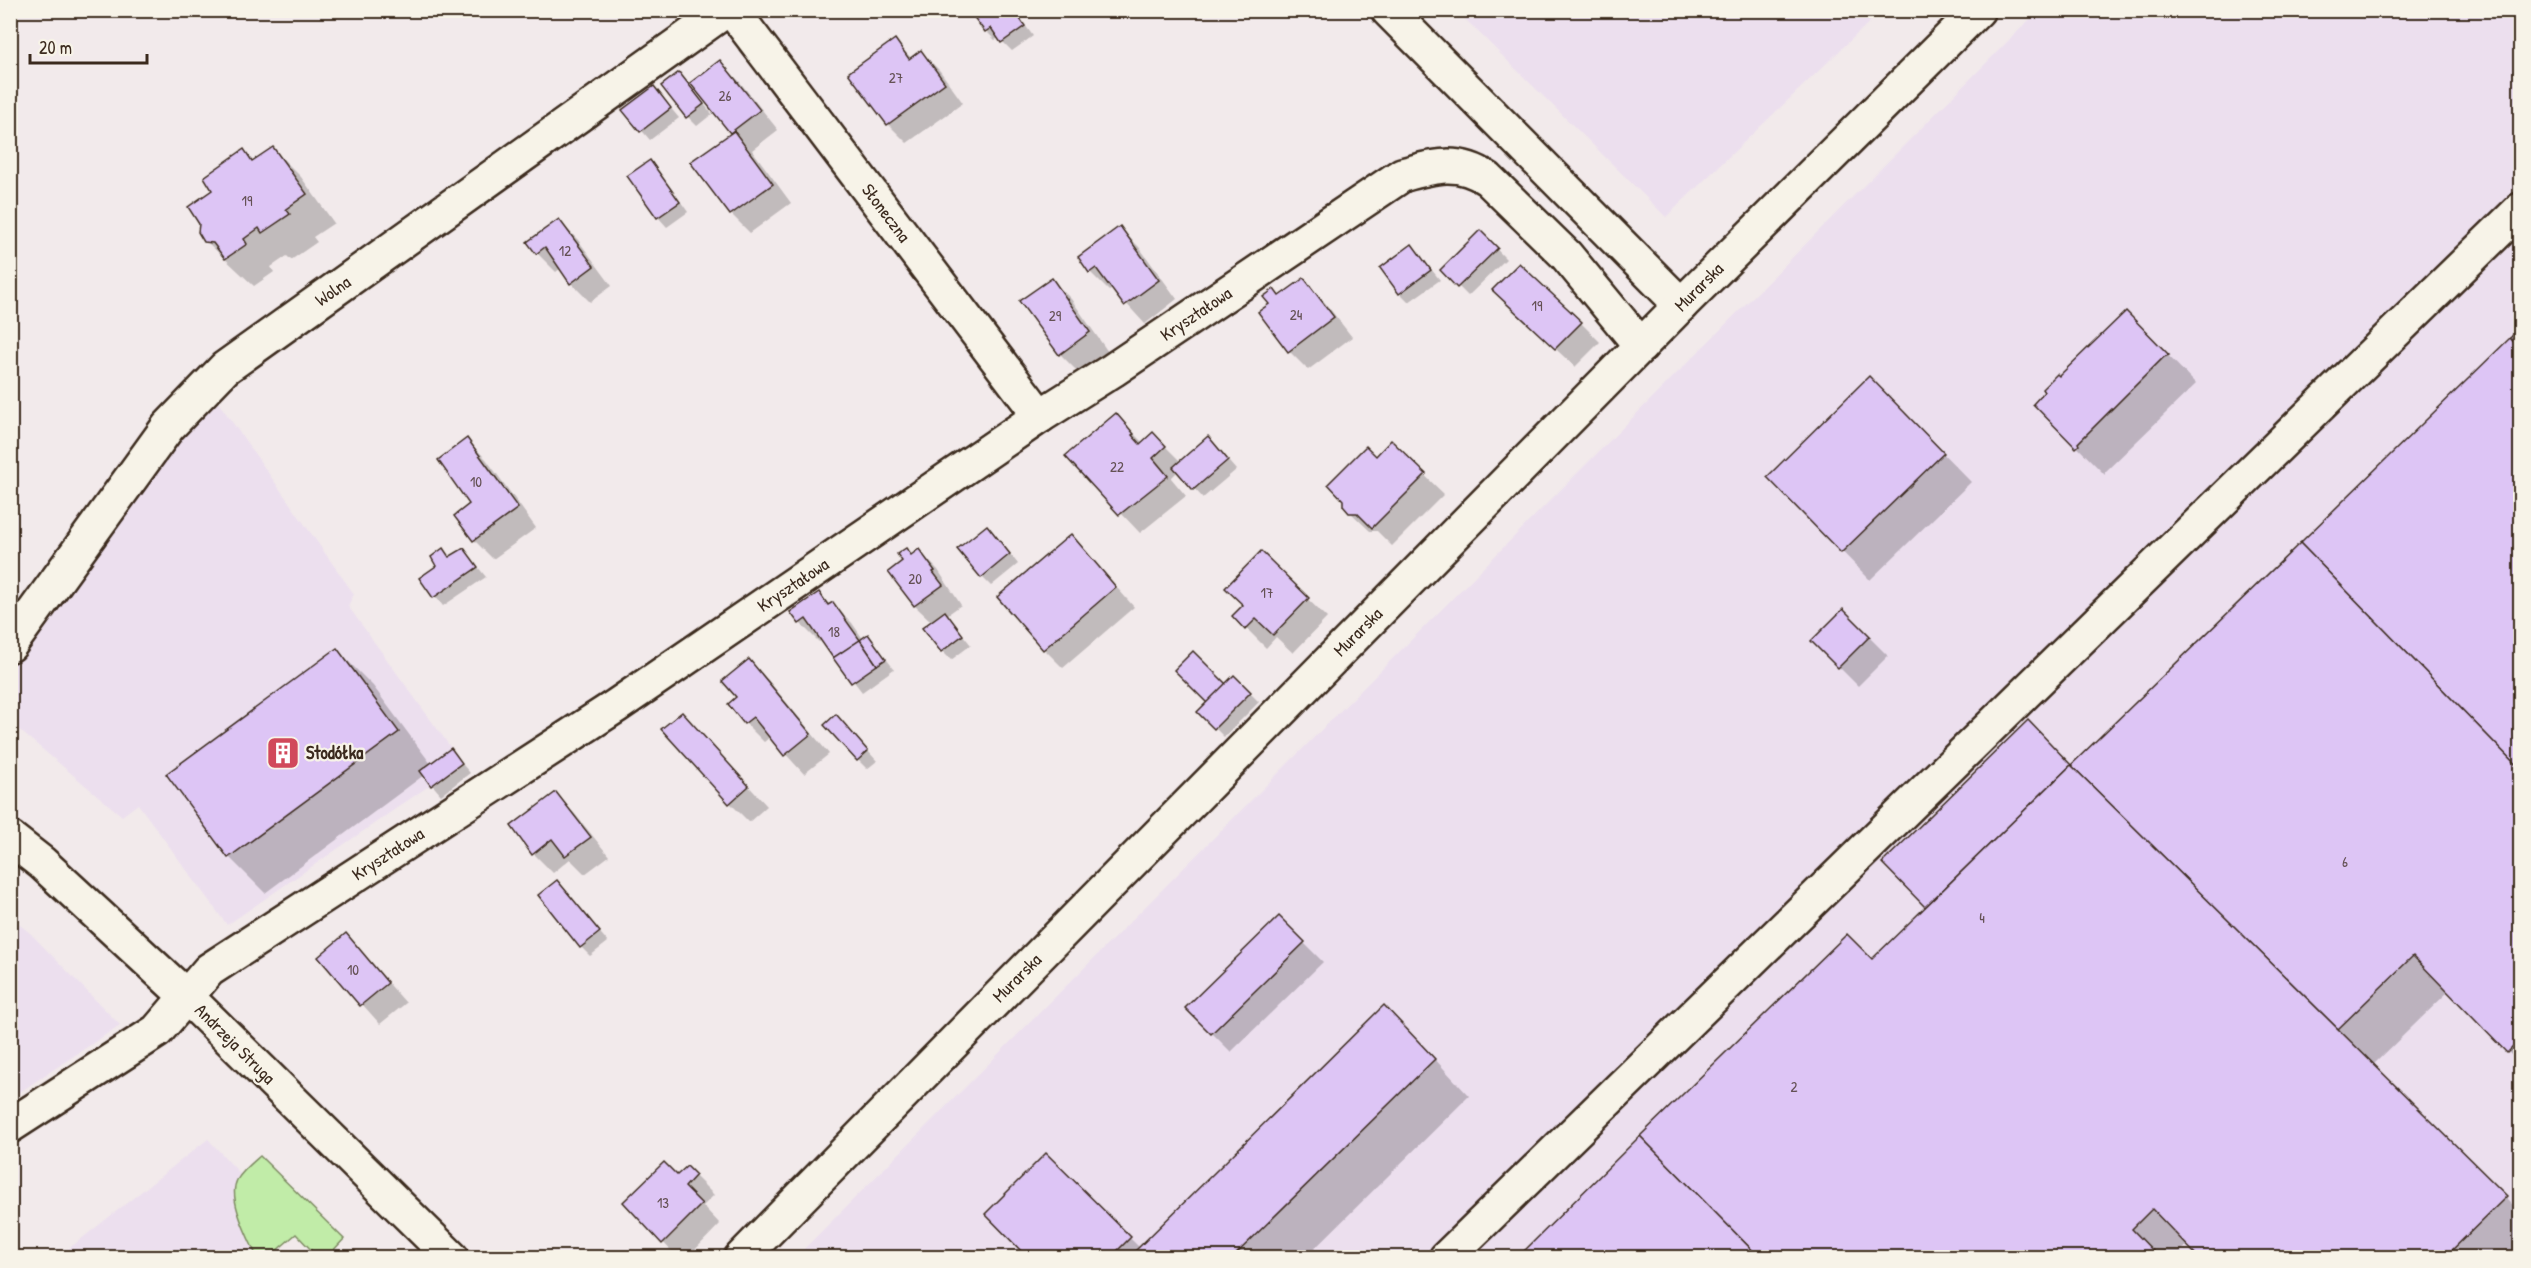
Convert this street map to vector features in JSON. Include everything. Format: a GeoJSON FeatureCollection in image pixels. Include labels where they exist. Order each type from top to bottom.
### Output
{"type":"FeatureCollection","features":[{"type":"Feature","properties":{"kind":"street","name":"Wolna"},"geometry":{"type":"LineString","coordinates":[[10,645],[168,427],[225,368],[726,10]]}},
{"type":"Feature","properties":{"kind":"street","name":"Słoneczna"},"geometry":{"type":"LineString","coordinates":[[732,10],[1040,416]]}},
{"type":"Feature","properties":{"kind":"street"},"geometry":{"type":"LineString","coordinates":[[1388,10],[1681,305]]}},
{"type":"Feature","properties":{"kind":"street","name":"Murarska"},"geometry":{"type":"LineString","coordinates":[[741,1257],[1681,305],[1978,10]]}},
{"type":"Feature","properties":{"kind":"street","name":"Kryształowa"},"geometry":{"type":"LineString","coordinates":[[10,1126],[157,1031],[209,970],[606,712],[1040,416],[1113,370],[1402,175],[1445,164],[1463,166],[1488,179],[1566,255],[1641,346]]}},
{"type":"Feature","properties":{"kind":"street"},"geometry":{"type":"LineString","coordinates":[[1446,1257],[2520,210]]}},
{"type":"Feature","properties":{"kind":"street","name":"Andrzeja Struga"},"geometry":{"type":"LineString","coordinates":[[10,838],[42,863],[187,997],[452,1257]]}},
{"type":"Feature","properties":{"kind":"shaded area"},"geometry":{"type":"Polygon","coordinates":[[[1457,11],[1881,11],[1666,217],[1457,11]]]}},
{"type":"Feature","properties":{"kind":"shaded area"},"geometry":{"type":"Polygon","coordinates":[[[2038,11],[2520,11],[2520,1257],[795,1258],[2038,11]]]}},
{"type":"Feature","properties":{"kind":"shaded area"},"geometry":{"type":"Polygon","coordinates":[[[213,395],[354,594],[348,606],[462,763],[227,925],[138,804],[122,816],[11,723],[11,667],[148,476],[213,395]]]}},
{"type":"Feature","properties":{"kind":"shaded area"},"geometry":{"type":"Polygon","coordinates":[[[10,917],[30,933],[120,1025],[11,1098],[10,917]]]}},
{"type":"Feature","properties":{"kind":"shaded area"},"geometry":{"type":"Polygon","coordinates":[[[208,1139],[296,1234],[269,1257],[57,1258],[208,1139]]]}},
{"type":"Feature","properties":{"kind":"green space"},"geometry":{"type":"Polygon","coordinates":[[[260,1156],[344,1239],[327,1257],[318,1257],[296,1234],[269,1257],[257,1257],[240,1219],[235,1188],[242,1173],[260,1156]]]}},
{"type":"Feature","properties":{"kind":"building"},"geometry":{"type":"Polygon","coordinates":[[[978,10],[1014,10],[1025,26],[1001,43],[991,28],[985,32],[973,16],[980,12],[978,10]]]}},
{"type":"Feature","properties":{"kind":"building"},"geometry":{"type":"Polygon","coordinates":[[[895,39],[909,59],[921,50],[945,83],[887,125],[848,73],[895,39]]]}},
{"type":"Feature","properties":{"kind":"building"},"geometry":{"type":"Polygon","coordinates":[[[720,60],[760,110],[730,133],[690,83],[720,60]]]}},
{"type":"Feature","properties":{"kind":"building"},"geometry":{"type":"Polygon","coordinates":[[[679,72],[704,104],[686,118],[661,86],[679,72]]]}},
{"type":"Feature","properties":{"kind":"building"},"geometry":{"type":"Polygon","coordinates":[[[654,86],[671,108],[640,132],[622,110],[654,86]]]}},
{"type":"Feature","properties":{"kind":"building"},"geometry":{"type":"Polygon","coordinates":[[[734,131],[773,184],[730,215],[690,162],[734,131]]]}},
{"type":"Feature","properties":{"kind":"building"},"geometry":{"type":"Polygon","coordinates":[[[273,147],[307,194],[286,209],[290,214],[262,233],[259,228],[244,239],[247,244],[225,259],[213,243],[204,242],[198,232],[199,224],[188,207],[212,190],[204,177],[244,149],[252,161],[273,147]]]}},
{"type":"Feature","properties":{"kind":"building"},"geometry":{"type":"Polygon","coordinates":[[[650,160],[680,202],[657,218],[627,176],[650,160]]]}},
{"type":"Feature","properties":{"kind":"building"},"geometry":{"type":"Polygon","coordinates":[[[559,219],[594,266],[570,284],[545,247],[536,254],[527,242],[559,219]]]}},
{"type":"Feature","properties":{"kind":"building"},"geometry":{"type":"Polygon","coordinates":[[[1120,226],[1159,280],[1124,306],[1096,268],[1089,273],[1078,257],[1120,226]]]}},
{"type":"Feature","properties":{"kind":"building"},"geometry":{"type":"Polygon","coordinates":[[[1480,230],[1498,248],[1457,288],[1440,270],[1480,230]]]}},
{"type":"Feature","properties":{"kind":"building"},"geometry":{"type":"Polygon","coordinates":[[[1412,244],[1431,270],[1399,294],[1380,268],[1412,244]]]}},
{"type":"Feature","properties":{"kind":"building"},"geometry":{"type":"Polygon","coordinates":[[[1519,263],[1582,322],[1555,349],[1492,290],[1519,263]]]}},
{"type":"Feature","properties":{"kind":"building"},"geometry":{"type":"Polygon","coordinates":[[[1052,278],[1090,332],[1059,355],[1019,301],[1052,278]]]}},
{"type":"Feature","properties":{"kind":"building"},"geometry":{"type":"Polygon","coordinates":[[[1304,278],[1334,317],[1288,352],[1258,312],[1269,304],[1263,297],[1274,289],[1279,296],[1304,278]]]}},
{"type":"Feature","properties":{"kind":"building"},"geometry":{"type":"Polygon","coordinates":[[[2126,311],[2169,355],[2164,357],[2078,443],[2076,448],[2033,404],[2044,392],[2042,389],[2057,374],[2059,376],[2126,311]]]}},
{"type":"Feature","properties":{"kind":"building"},"geometry":{"type":"Polygon","coordinates":[[[2520,328],[2520,349],[2510,338],[2520,328]]]}},
{"type":"Feature","properties":{"kind":"building"},"geometry":{"type":"Polygon","coordinates":[[[2510,338],[2520,349],[2520,769],[2300,543],[2510,338]]]}},
{"type":"Feature","properties":{"kind":"building"},"geometry":{"type":"Polygon","coordinates":[[[1869,376],[1944,453],[1841,553],[1767,477],[1869,376]]]}},
{"type":"Feature","properties":{"kind":"building"},"geometry":{"type":"Polygon","coordinates":[[[1116,413],[1140,444],[1153,432],[1166,446],[1153,458],[1168,476],[1119,515],[1065,456],[1116,413]]]}},
{"type":"Feature","properties":{"kind":"building"},"geometry":{"type":"Polygon","coordinates":[[[1208,436],[1228,460],[1193,490],[1173,467],[1208,436]]]}},
{"type":"Feature","properties":{"kind":"building"},"geometry":{"type":"Polygon","coordinates":[[[467,438],[518,508],[473,541],[454,516],[469,504],[438,460],[467,438]]]}},
{"type":"Feature","properties":{"kind":"building"},"geometry":{"type":"Polygon","coordinates":[[[1391,440],[1426,474],[1372,528],[1357,513],[1349,513],[1343,506],[1343,500],[1328,484],[1366,446],[1376,456],[1391,440]]]}},
{"type":"Feature","properties":{"kind":"building"},"geometry":{"type":"Polygon","coordinates":[[[987,525],[1010,554],[981,578],[957,549],[987,525]]]}},
{"type":"Feature","properties":{"kind":"building"},"geometry":{"type":"Polygon","coordinates":[[[1071,534],[1116,587],[1043,650],[997,597],[1071,534]]]}},
{"type":"Feature","properties":{"kind":"building"},"geometry":{"type":"Polygon","coordinates":[[[2300,543],[2520,769],[2520,1040],[2507,1053],[2413,956],[2338,1029],[2071,765],[2300,543]]]}},
{"type":"Feature","properties":{"kind":"building"},"geometry":{"type":"Polygon","coordinates":[[[443,548],[449,557],[464,548],[478,567],[433,598],[419,578],[436,566],[431,557],[443,548]]]}},
{"type":"Feature","properties":{"kind":"building"},"geometry":{"type":"Polygon","coordinates":[[[906,548],[911,555],[919,549],[943,585],[914,606],[888,572],[902,561],[897,554],[906,548]]]}},
{"type":"Feature","properties":{"kind":"building"},"geometry":{"type":"Polygon","coordinates":[[[1261,551],[1309,598],[1273,635],[1256,619],[1245,630],[1232,616],[1243,605],[1225,588],[1261,551]]]}},
{"type":"Feature","properties":{"kind":"building"},"geometry":{"type":"Polygon","coordinates":[[[819,592],[828,605],[833,602],[860,640],[833,658],[806,619],[799,624],[790,612],[819,592]]]}},
{"type":"Feature","properties":{"kind":"building"},"geometry":{"type":"Polygon","coordinates":[[[1843,609],[1870,636],[1838,668],[1811,641],[1843,609]]]}},
{"type":"Feature","properties":{"kind":"building"},"geometry":{"type":"Polygon","coordinates":[[[945,611],[963,635],[941,652],[922,628],[945,611]]]}},
{"type":"Feature","properties":{"kind":"building"},"geometry":{"type":"Polygon","coordinates":[[[868,634],[886,659],[877,665],[860,640],[868,634]]]}},
{"type":"Feature","properties":{"kind":"building"},"geometry":{"type":"Polygon","coordinates":[[[860,640],[877,665],[851,683],[833,658],[860,640]]]}},
{"type":"Feature","properties":{"kind":"building","name":"Stodółka"},"geometry":{"type":"Polygon","coordinates":[[[337,648],[399,732],[228,858],[166,774],[337,648]]]}},
{"type":"Feature","properties":{"kind":"building"},"geometry":{"type":"Polygon","coordinates":[[[1193,651],[1226,684],[1207,703],[1174,670],[1193,651]]]}},
{"type":"Feature","properties":{"kind":"building"},"geometry":{"type":"Polygon","coordinates":[[[749,659],[811,734],[784,756],[753,717],[744,724],[728,704],[736,697],[722,681],[749,659]]]}},
{"type":"Feature","properties":{"kind":"building"},"geometry":{"type":"Polygon","coordinates":[[[1234,675],[1251,692],[1214,729],[1197,712],[1234,675]]]}},
{"type":"Feature","properties":{"kind":"building"},"geometry":{"type":"Polygon","coordinates":[[[682,712],[749,786],[729,804],[661,729],[682,712]]]}},
{"type":"Feature","properties":{"kind":"building"},"geometry":{"type":"Polygon","coordinates":[[[836,714],[868,751],[857,761],[824,725],[836,714]]]}},
{"type":"Feature","properties":{"kind":"building"},"geometry":{"type":"Polygon","coordinates":[[[2028,720],[2071,765],[1925,907],[1882,863],[2028,720]]]}},
{"type":"Feature","properties":{"kind":"building"},"geometry":{"type":"Polygon","coordinates":[[[451,748],[462,763],[431,786],[420,771],[451,748]]]}},
{"type":"Feature","properties":{"kind":"building"},"geometry":{"type":"Polygon","coordinates":[[[2071,765],[2507,1196],[2444,1258],[2199,1258],[2152,1209],[2132,1229],[2160,1258],[1760,1258],[1640,1136],[1847,934],[1872,959],[2071,765]]]}},
{"type":"Feature","properties":{"kind":"building"},"geometry":{"type":"Polygon","coordinates":[[[556,792],[591,837],[565,856],[552,839],[532,855],[511,826],[556,792]]]}},
{"type":"Feature","properties":{"kind":"building"},"geometry":{"type":"Polygon","coordinates":[[[557,880],[600,932],[580,948],[538,895],[557,880]]]}},
{"type":"Feature","properties":{"kind":"building"},"geometry":{"type":"Polygon","coordinates":[[[1279,916],[1305,942],[1211,1034],[1185,1008],[1279,916]]]}},
{"type":"Feature","properties":{"kind":"building"},"geometry":{"type":"Polygon","coordinates":[[[346,933],[388,983],[360,1006],[318,957],[346,933]]]}},
{"type":"Feature","properties":{"kind":"building"},"geometry":{"type":"Polygon","coordinates":[[[1384,1005],[1435,1059],[1232,1258],[1128,1258],[1384,1005]]]}},
{"type":"Feature","properties":{"kind":"building"},"geometry":{"type":"Polygon","coordinates":[[[1640,1136],[1760,1258],[1517,1258],[1640,1136]]]}},
{"type":"Feature","properties":{"kind":"building"},"geometry":{"type":"Polygon","coordinates":[[[1046,1153],[1131,1237],[1110,1258],[1028,1258],[985,1214],[1046,1153]]]}},
{"type":"Feature","properties":{"kind":"building"},"geometry":{"type":"Polygon","coordinates":[[[664,1162],[677,1175],[687,1166],[696,1175],[685,1187],[702,1204],[662,1244],[623,1202],[664,1162]]]}},
{"type":"Feature","properties":{"kind":"place","name":"Stodółka"},"geometry":{"type":"Point","coordinates":[283,753]}}]}
